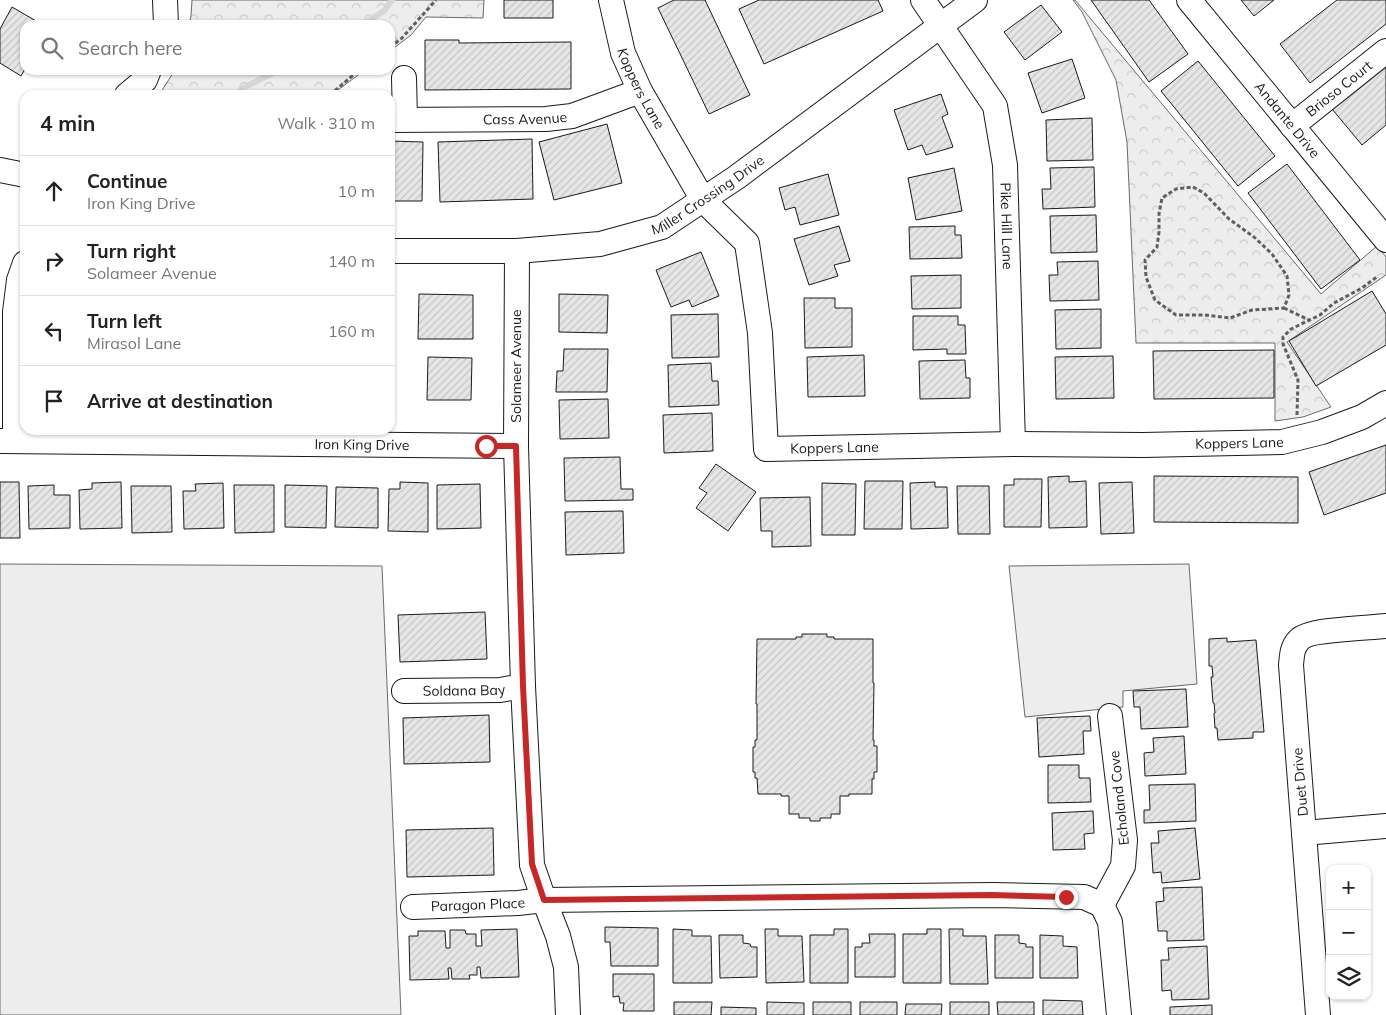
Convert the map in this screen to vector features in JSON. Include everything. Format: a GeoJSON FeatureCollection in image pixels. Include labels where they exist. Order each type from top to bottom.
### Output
{"type":"FeatureCollection","features":[{"type":"Feature","properties":{"kind":"street"},"geometry":{"type":"LineString","coordinates":[[165,0],[166,20]]}},
{"type":"Feature","properties":{"kind":"street","name":"Koppers Lane"},"geometry":{"type":"LineString","coordinates":[[611,0],[623,53],[640,92],[703,200],[747,243],[760,333],[766,449],[1013,444],[1143,445],[1282,442],[1322,432],[1362,417],[1386,403]]}},
{"type":"Feature","properties":{"kind":"street","name":"Pike Hill Lane"},"geometry":{"type":"LineString","coordinates":[[923,0],[995,106],[1005,165],[1013,444]]}},
{"type":"Feature","properties":{"kind":"street","name":"Miller Crossing Drive"},"geometry":{"type":"LineString","coordinates":[[395,251],[517,251],[600,244],[662,227],[737,177],[975,0]]}},
{"type":"Feature","properties":{"kind":"street","name":"Andante Drive"},"geometry":{"type":"LineString","coordinates":[[1189,0],[1386,240]]}},
{"type":"Feature","properties":{"kind":"street","name":"Brioso Court"},"geometry":{"type":"LineString","coordinates":[[1292,126],[1386,51]]}},
{"type":"Feature","properties":{"kind":"street"},"geometry":{"type":"LineString","coordinates":[[133,90],[145,80],[147,75]]}},
{"type":"Feature","properties":{"kind":"street","name":"Cass Avenue"},"geometry":{"type":"LineString","coordinates":[[404,78],[397,120],[546,119],[572,116],[640,92]]}},
{"type":"Feature","properties":{"kind":"street"},"geometry":{"type":"LineString","coordinates":[[0,170],[20,174]]}},
{"type":"Feature","properties":{"kind":"street","name":"Solameer Avenue"},"geometry":{"type":"LineString","coordinates":[[517,251],[516,446],[523,686],[532,864],[558,936],[566,966],[568,1015]]}},
{"type":"Feature","properties":{"kind":"street"},"geometry":{"type":"LineString","coordinates":[[8,441],[15,312],[20,280]]}},
{"type":"Feature","properties":{"kind":"street","name":"Iron King Drive"},"geometry":{"type":"LineString","coordinates":[[8,441],[516,446]]}},
{"type":"Feature","properties":{"kind":"street","name":"Duet Drive"},"geometry":{"type":"LineString","coordinates":[[1318,1015],[1290,665],[1292,650],[1300,638],[1316,632],[1386,626]]}},
{"type":"Feature","properties":{"kind":"street","name":"Soldana Bay"},"geometry":{"type":"LineString","coordinates":[[404,691],[500,690],[523,686]]}},
{"type":"Feature","properties":{"kind":"street","name":"Echoland Cove"},"geometry":{"type":"LineString","coordinates":[[1102,905],[1123,866],[1125,840],[1110,716]]}},
{"type":"Feature","properties":{"kind":"street"},"geometry":{"type":"LineString","coordinates":[[1304,833],[1386,826]]}},
{"type":"Feature","properties":{"kind":"street","name":"Paragon Place"},"geometry":{"type":"LineString","coordinates":[[413,908],[544,900],[992,895],[1084,897],[1102,905]]}},
{"type":"Feature","properties":{"kind":"street"},"geometry":{"type":"LineString","coordinates":[[1102,905],[1110,922],[1119,1015]]}},
{"type":"Feature","properties":{"kind":"path"},"geometry":{"type":"LineString","coordinates":[[395,43],[436,0]]}},
{"type":"Feature","properties":{"kind":"path"},"geometry":{"type":"LineString","coordinates":[[336,90],[353,75]]}},
{"type":"Feature","properties":{"kind":"path"},"geometry":{"type":"LineString","coordinates":[[1284,308],[1289,295],[1287,276],[1272,254],[1254,237],[1229,219],[1204,193],[1193,187],[1176,189],[1162,198],[1157,247],[1145,260],[1146,277],[1155,300],[1176,315],[1204,315],[1230,318],[1252,310],[1284,308],[1309,320]]}},
{"type":"Feature","properties":{"kind":"path"},"geometry":{"type":"LineString","coordinates":[[1297,414],[1298,380],[1283,344],[1283,337],[1291,329],[1320,315],[1334,303],[1362,288],[1378,276]]}},
{"type":"Feature","properties":{"kind":"green space"},"geometry":{"type":"Polygon","coordinates":[[[192,0],[484,0],[483,18],[426,17],[411,35],[395,47],[395,20],[190,20],[192,0]]]}},
{"type":"Feature","properties":{"kind":"green space"},"geometry":{"type":"Polygon","coordinates":[[[1073,0],[1075,0],[1321,294],[1377,246],[1386,257],[1386,275],[1287,342],[1331,407],[1303,417],[1275,421],[1275,343],[1136,343],[1127,142],[1116,80],[1082,12],[1073,0]]]}},
{"type":"Feature","properties":{"kind":"green space"},"geometry":{"type":"Polygon","coordinates":[[[172,75],[358,75],[338,90],[162,90],[172,75]]]}},
{"type":"Feature","properties":{"kind":"green space"},"geometry":{"type":"Polygon","coordinates":[[[0,564],[382,566],[401,1015],[0,1015],[0,564]]]}},
{"type":"Feature","properties":{"kind":"green space"},"geometry":{"type":"Polygon","coordinates":[[[1189,564],[1197,684],[1123,691],[1123,707],[1025,717],[1009,566],[1189,564]]]}},
{"type":"Feature","properties":{"kind":"building"},"geometry":{"type":"Polygon","coordinates":[[[504,0],[553,0],[553,18],[504,18],[504,0]]]}},
{"type":"Feature","properties":{"kind":"building"},"geometry":{"type":"Polygon","coordinates":[[[674,0],[705,0],[750,95],[709,114],[658,8],[674,0]]]}},
{"type":"Feature","properties":{"kind":"building"},"geometry":{"type":"Polygon","coordinates":[[[759,0],[878,0],[883,11],[764,64],[739,9],[759,0]]]}},
{"type":"Feature","properties":{"kind":"building"},"geometry":{"type":"Polygon","coordinates":[[[1091,0],[1149,0],[1188,54],[1149,82],[1091,0]]]}},
{"type":"Feature","properties":{"kind":"building"},"geometry":{"type":"Polygon","coordinates":[[[1241,0],[1274,0],[1254,16],[1241,0]]]}},
{"type":"Feature","properties":{"kind":"building"},"geometry":{"type":"Polygon","coordinates":[[[1337,0],[1386,0],[1386,24],[1310,83],[1280,44],[1337,0]]]}},
{"type":"Feature","properties":{"kind":"building"},"geometry":{"type":"Polygon","coordinates":[[[1041,5],[1062,32],[1025,60],[1004,32],[1041,5]]]}},
{"type":"Feature","properties":{"kind":"building"},"geometry":{"type":"Polygon","coordinates":[[[12,7],[34,20],[20,20],[21,76],[0,63],[0,29],[12,7]]]}},
{"type":"Feature","properties":{"kind":"building"},"geometry":{"type":"Polygon","coordinates":[[[425,40],[459,40],[459,43],[571,42],[571,89],[425,90],[425,40]]]}},
{"type":"Feature","properties":{"kind":"building"},"geometry":{"type":"Polygon","coordinates":[[[1072,59],[1085,98],[1042,113],[1028,73],[1072,59]]]}},
{"type":"Feature","properties":{"kind":"building"},"geometry":{"type":"Polygon","coordinates":[[[1198,61],[1275,156],[1238,186],[1161,91],[1198,61]]]}},
{"type":"Feature","properties":{"kind":"building"},"geometry":{"type":"Polygon","coordinates":[[[1386,64],[1386,125],[1362,145],[1332,109],[1386,64]]]}},
{"type":"Feature","properties":{"kind":"building"},"geometry":{"type":"Polygon","coordinates":[[[941,94],[948,114],[942,117],[953,147],[926,155],[922,145],[908,150],[894,110],[941,94]]]}},
{"type":"Feature","properties":{"kind":"building"},"geometry":{"type":"Polygon","coordinates":[[[1092,118],[1093,160],[1047,161],[1046,120],[1092,118]]]}},
{"type":"Feature","properties":{"kind":"building"},"geometry":{"type":"Polygon","coordinates":[[[607,124],[622,183],[554,200],[539,142],[607,124]]]}},
{"type":"Feature","properties":{"kind":"building"},"geometry":{"type":"Polygon","coordinates":[[[532,139],[533,199],[440,202],[438,142],[532,139]]]}},
{"type":"Feature","properties":{"kind":"building"},"geometry":{"type":"Polygon","coordinates":[[[395,141],[423,142],[422,201],[395,201],[395,141]]]}},
{"type":"Feature","properties":{"kind":"building"},"geometry":{"type":"Polygon","coordinates":[[[1287,164],[1360,260],[1321,289],[1248,193],[1287,164]]]}},
{"type":"Feature","properties":{"kind":"building"},"geometry":{"type":"Polygon","coordinates":[[[1094,167],[1095,207],[1043,209],[1042,189],[1051,189],[1050,168],[1094,167]]]}},
{"type":"Feature","properties":{"kind":"building"},"geometry":{"type":"Polygon","coordinates":[[[954,168],[962,211],[916,220],[908,178],[954,168]]]}},
{"type":"Feature","properties":{"kind":"building"},"geometry":{"type":"Polygon","coordinates":[[[828,174],[839,215],[800,225],[795,207],[785,210],[779,188],[828,174]]]}},
{"type":"Feature","properties":{"kind":"building"},"geometry":{"type":"Polygon","coordinates":[[[1096,215],[1097,252],[1051,253],[1050,216],[1096,215]]]}},
{"type":"Feature","properties":{"kind":"building"},"geometry":{"type":"Polygon","coordinates":[[[839,226],[850,261],[834,265],[838,276],[809,285],[794,239],[839,226]]]}},
{"type":"Feature","properties":{"kind":"building"},"geometry":{"type":"Polygon","coordinates":[[[955,226],[955,235],[961,235],[962,258],[910,259],[909,227],[955,226]]]}},
{"type":"Feature","properties":{"kind":"building"},"geometry":{"type":"Polygon","coordinates":[[[701,252],[719,296],[692,307],[689,300],[671,307],[656,270],[701,252]]]}},
{"type":"Feature","properties":{"kind":"building"},"geometry":{"type":"Polygon","coordinates":[[[1098,261],[1099,300],[1050,301],[1049,275],[1058,275],[1057,262],[1098,261]]]}},
{"type":"Feature","properties":{"kind":"building"},"geometry":{"type":"Polygon","coordinates":[[[961,275],[961,308],[912,309],[911,276],[961,275]]]}},
{"type":"Feature","properties":{"kind":"building"},"geometry":{"type":"Polygon","coordinates":[[[1372,291],[1386,314],[1386,345],[1316,386],[1289,341],[1372,291]]]}},
{"type":"Feature","properties":{"kind":"building"},"geometry":{"type":"Polygon","coordinates":[[[419,294],[473,295],[473,339],[418,339],[419,294]]]}},
{"type":"Feature","properties":{"kind":"building"},"geometry":{"type":"Polygon","coordinates":[[[559,294],[608,295],[607,333],[559,332],[559,294]]]}},
{"type":"Feature","properties":{"kind":"building"},"geometry":{"type":"Polygon","coordinates":[[[804,298],[835,298],[835,308],[852,308],[852,347],[805,348],[804,298]]]}},
{"type":"Feature","properties":{"kind":"building"},"geometry":{"type":"Polygon","coordinates":[[[1101,309],[1101,348],[1056,349],[1055,310],[1101,309]]]}},
{"type":"Feature","properties":{"kind":"building"},"geometry":{"type":"Polygon","coordinates":[[[718,314],[719,357],[672,358],[671,315],[718,314]]]}},
{"type":"Feature","properties":{"kind":"building"},"geometry":{"type":"Polygon","coordinates":[[[913,316],[958,316],[958,325],[965,325],[966,354],[947,354],[947,349],[913,350],[913,316]]]}},
{"type":"Feature","properties":{"kind":"building"},"geometry":{"type":"Polygon","coordinates":[[[564,349],[608,349],[607,392],[556,392],[557,371],[563,371],[564,349]]]}},
{"type":"Feature","properties":{"kind":"building"},"geometry":{"type":"Polygon","coordinates":[[[1274,350],[1274,398],[1154,399],[1153,351],[1274,350]]]}},
{"type":"Feature","properties":{"kind":"building"},"geometry":{"type":"Polygon","coordinates":[[[864,355],[865,396],[808,397],[807,357],[864,355]]]}},
{"type":"Feature","properties":{"kind":"building"},"geometry":{"type":"Polygon","coordinates":[[[1113,356],[1114,398],[1056,399],[1055,357],[1113,356]]]}},
{"type":"Feature","properties":{"kind":"building"},"geometry":{"type":"Polygon","coordinates":[[[428,357],[472,358],[471,400],[427,400],[428,357]]]}},
{"type":"Feature","properties":{"kind":"building"},"geometry":{"type":"Polygon","coordinates":[[[965,360],[966,378],[970,378],[970,398],[920,399],[919,361],[965,360]]]}},
{"type":"Feature","properties":{"kind":"building"},"geometry":{"type":"Polygon","coordinates":[[[711,363],[712,381],[718,381],[719,405],[669,407],[668,365],[711,363]]]}},
{"type":"Feature","properties":{"kind":"building"},"geometry":{"type":"Polygon","coordinates":[[[608,399],[609,438],[560,439],[559,400],[608,399]]]}},
{"type":"Feature","properties":{"kind":"building"},"geometry":{"type":"Polygon","coordinates":[[[712,413],[713,451],[664,453],[663,415],[712,413]]]}},
{"type":"Feature","properties":{"kind":"building"},"geometry":{"type":"Polygon","coordinates":[[[1386,445],[1386,493],[1324,515],[1309,472],[1386,445]]]}},
{"type":"Feature","properties":{"kind":"building"},"geometry":{"type":"Polygon","coordinates":[[[620,457],[621,489],[633,489],[633,500],[565,501],[564,458],[620,457]]]}},
{"type":"Feature","properties":{"kind":"building"},"geometry":{"type":"Polygon","coordinates":[[[716,464],[756,492],[728,531],[696,508],[707,493],[699,488],[716,464]]]}},
{"type":"Feature","properties":{"kind":"building"},"geometry":{"type":"Polygon","coordinates":[[[1069,476],[1069,482],[1086,481],[1087,527],[1049,528],[1048,477],[1069,476]]]}},
{"type":"Feature","properties":{"kind":"building"},"geometry":{"type":"Polygon","coordinates":[[[1154,476],[1298,477],[1298,523],[1154,522],[1154,476]]]}},
{"type":"Feature","properties":{"kind":"building"},"geometry":{"type":"Polygon","coordinates":[[[1014,479],[1042,479],[1041,527],[1004,527],[1004,485],[1014,485],[1014,479]]]}},
{"type":"Feature","properties":{"kind":"building"},"geometry":{"type":"Polygon","coordinates":[[[865,481],[903,481],[902,529],[864,529],[865,481]]]}},
{"type":"Feature","properties":{"kind":"building"},"geometry":{"type":"Polygon","coordinates":[[[0,482],[19,482],[20,538],[0,538],[0,482]]]}},
{"type":"Feature","properties":{"kind":"building"},"geometry":{"type":"Polygon","coordinates":[[[121,482],[122,528],[80,529],[79,490],[92,489],[92,483],[121,482]]]}},
{"type":"Feature","properties":{"kind":"building"},"geometry":{"type":"Polygon","coordinates":[[[400,482],[428,483],[428,532],[388,531],[389,489],[400,489],[400,482]]]}},
{"type":"Feature","properties":{"kind":"building"},"geometry":{"type":"Polygon","coordinates":[[[935,482],[935,487],[947,487],[948,528],[911,529],[910,483],[935,482]]]}},
{"type":"Feature","properties":{"kind":"building"},"geometry":{"type":"Polygon","coordinates":[[[1132,482],[1134,533],[1101,534],[1099,483],[1132,482]]]}},
{"type":"Feature","properties":{"kind":"building"},"geometry":{"type":"Polygon","coordinates":[[[223,483],[224,528],[184,529],[183,491],[196,491],[195,484],[223,483]]]}},
{"type":"Feature","properties":{"kind":"building"},"geometry":{"type":"Polygon","coordinates":[[[822,483],[856,484],[855,535],[822,535],[822,483]]]}},
{"type":"Feature","properties":{"kind":"building"},"geometry":{"type":"Polygon","coordinates":[[[480,484],[481,528],[437,529],[437,485],[480,484]]]}},
{"type":"Feature","properties":{"kind":"building"},"geometry":{"type":"Polygon","coordinates":[[[54,485],[54,495],[70,495],[70,528],[29,529],[28,486],[54,485]]]}},
{"type":"Feature","properties":{"kind":"building"},"geometry":{"type":"Polygon","coordinates":[[[234,485],[274,485],[274,532],[235,533],[234,485]]]}},
{"type":"Feature","properties":{"kind":"building"},"geometry":{"type":"Polygon","coordinates":[[[285,485],[327,486],[326,528],[285,527],[285,485]]]}},
{"type":"Feature","properties":{"kind":"building"},"geometry":{"type":"Polygon","coordinates":[[[131,486],[171,486],[172,532],[132,533],[131,486]]]}},
{"type":"Feature","properties":{"kind":"building"},"geometry":{"type":"Polygon","coordinates":[[[957,486],[989,486],[990,534],[958,534],[957,486]]]}},
{"type":"Feature","properties":{"kind":"building"},"geometry":{"type":"Polygon","coordinates":[[[336,487],[378,488],[378,528],[335,527],[336,487]]]}},
{"type":"Feature","properties":{"kind":"building"},"geometry":{"type":"Polygon","coordinates":[[[810,497],[811,546],[772,547],[772,531],[761,531],[760,498],[810,497]]]}},
{"type":"Feature","properties":{"kind":"building"},"geometry":{"type":"Polygon","coordinates":[[[623,511],[624,553],[566,555],[565,512],[623,511]]]}},
{"type":"Feature","properties":{"kind":"building"},"geometry":{"type":"Polygon","coordinates":[[[485,612],[487,659],[400,662],[398,615],[485,612]]]}},
{"type":"Feature","properties":{"kind":"building"},"geometry":{"type":"Polygon","coordinates":[[[802,634],[827,634],[827,637],[834,637],[834,639],[873,639],[873,740],[874,746],[877,746],[877,772],[874,772],[874,779],[872,779],[872,794],[840,796],[840,814],[831,814],[831,818],[820,818],[820,821],[810,821],[810,818],[799,818],[799,814],[789,814],[789,796],[758,794],[757,778],[755,778],[755,772],[753,772],[753,747],[755,747],[755,740],[757,740],[757,639],[796,639],[796,637],[802,637],[802,634]]]}},
{"type":"Feature","properties":{"kind":"building"},"geometry":{"type":"Polygon","coordinates":[[[1227,638],[1227,642],[1256,640],[1264,732],[1253,732],[1253,738],[1218,740],[1217,728],[1215,728],[1211,677],[1213,677],[1212,666],[1209,666],[1209,639],[1227,638]]]}},
{"type":"Feature","properties":{"kind":"building"},"geometry":{"type":"Polygon","coordinates":[[[1186,689],[1188,727],[1141,729],[1140,707],[1134,707],[1133,691],[1186,689]]]}},
{"type":"Feature","properties":{"kind":"building"},"geometry":{"type":"Polygon","coordinates":[[[489,715],[490,762],[404,764],[403,718],[489,715]]]}},
{"type":"Feature","properties":{"kind":"building"},"geometry":{"type":"Polygon","coordinates":[[[1090,716],[1091,731],[1083,731],[1084,754],[1039,757],[1037,718],[1090,716]]]}},
{"type":"Feature","properties":{"kind":"building"},"geometry":{"type":"Polygon","coordinates":[[[1184,736],[1186,774],[1145,776],[1144,753],[1154,752],[1153,738],[1184,736]]]}},
{"type":"Feature","properties":{"kind":"building"},"geometry":{"type":"Polygon","coordinates":[[[1048,765],[1079,765],[1079,778],[1090,778],[1091,802],[1048,803],[1048,765]]]}},
{"type":"Feature","properties":{"kind":"building"},"geometry":{"type":"Polygon","coordinates":[[[1195,784],[1196,821],[1144,823],[1144,810],[1150,810],[1149,785],[1195,784]]]}},
{"type":"Feature","properties":{"kind":"building"},"geometry":{"type":"Polygon","coordinates":[[[1093,811],[1094,833],[1084,834],[1085,849],[1053,850],[1052,813],[1093,811]]]}},
{"type":"Feature","properties":{"kind":"building"},"geometry":{"type":"Polygon","coordinates":[[[493,828],[494,875],[407,877],[406,830],[493,828]]]}},
{"type":"Feature","properties":{"kind":"building"},"geometry":{"type":"Polygon","coordinates":[[[1195,828],[1200,879],[1162,883],[1161,872],[1153,873],[1151,843],[1159,843],[1158,831],[1195,828]]]}},
{"type":"Feature","properties":{"kind":"building"},"geometry":{"type":"Polygon","coordinates":[[[1202,887],[1204,940],[1167,941],[1167,931],[1158,931],[1156,902],[1164,901],[1163,888],[1202,887]]]}},
{"type":"Feature","properties":{"kind":"building"},"geometry":{"type":"Polygon","coordinates":[[[605,927],[658,928],[658,966],[611,966],[610,942],[605,942],[605,927]]]}},
{"type":"Feature","properties":{"kind":"building"},"geometry":{"type":"Polygon","coordinates":[[[517,929],[519,977],[481,978],[480,967],[477,967],[477,975],[469,975],[470,979],[452,979],[451,968],[448,968],[449,979],[410,980],[409,936],[418,936],[418,931],[445,931],[446,948],[450,948],[450,930],[465,930],[466,934],[476,934],[476,946],[482,946],[481,930],[517,929]]]}},
{"type":"Feature","properties":{"kind":"building"},"geometry":{"type":"Polygon","coordinates":[[[673,929],[692,930],[692,936],[711,936],[712,983],[673,983],[673,929]]]}},
{"type":"Feature","properties":{"kind":"building"},"geometry":{"type":"Polygon","coordinates":[[[765,929],[778,929],[778,936],[802,936],[804,982],[766,983],[765,929]]]}},
{"type":"Feature","properties":{"kind":"building"},"geometry":{"type":"Polygon","coordinates":[[[834,929],[848,929],[848,983],[810,983],[810,935],[834,935],[834,929]]]}},
{"type":"Feature","properties":{"kind":"building"},"geometry":{"type":"Polygon","coordinates":[[[927,929],[941,929],[941,983],[903,983],[903,934],[927,934],[927,929]]]}},
{"type":"Feature","properties":{"kind":"building"},"geometry":{"type":"Polygon","coordinates":[[[949,929],[963,929],[963,936],[986,936],[988,984],[950,984],[949,929]]]}},
{"type":"Feature","properties":{"kind":"building"},"geometry":{"type":"Polygon","coordinates":[[[869,934],[895,934],[895,977],[855,977],[855,947],[862,947],[862,943],[870,943],[869,934]]]}},
{"type":"Feature","properties":{"kind":"building"},"geometry":{"type":"Polygon","coordinates":[[[719,935],[743,935],[743,943],[750,944],[751,947],[757,947],[757,977],[720,978],[719,935]]]}},
{"type":"Feature","properties":{"kind":"building"},"geometry":{"type":"Polygon","coordinates":[[[995,935],[1019,935],[1019,943],[1026,944],[1026,947],[1033,947],[1033,978],[995,978],[995,935]]]}},
{"type":"Feature","properties":{"kind":"building"},"geometry":{"type":"Polygon","coordinates":[[[1040,935],[1063,936],[1063,946],[1077,947],[1078,978],[1040,978],[1040,935]]]}},
{"type":"Feature","properties":{"kind":"building"},"geometry":{"type":"Polygon","coordinates":[[[1207,946],[1209,999],[1172,1000],[1171,990],[1162,991],[1161,960],[1169,960],[1168,948],[1207,946]]]}},
{"type":"Feature","properties":{"kind":"building"},"geometry":{"type":"Polygon","coordinates":[[[613,974],[654,974],[654,1011],[623,1011],[624,1003],[620,1003],[619,996],[613,997],[613,974]]]}},
{"type":"Feature","properties":{"kind":"building"},"geometry":{"type":"Polygon","coordinates":[[[1043,1000],[1082,1001],[1083,1015],[1043,1015],[1043,1000]]]}},
{"type":"Feature","properties":{"kind":"building"},"geometry":{"type":"Polygon","coordinates":[[[674,1002],[712,1002],[711,1015],[674,1015],[674,1002]]]}},
{"type":"Feature","properties":{"kind":"building"},"geometry":{"type":"Polygon","coordinates":[[[767,1002],[804,1003],[804,1015],[767,1015],[767,1002]]]}},
{"type":"Feature","properties":{"kind":"building"},"geometry":{"type":"Polygon","coordinates":[[[813,1002],[851,1002],[851,1015],[813,1015],[813,1002]]]}},
{"type":"Feature","properties":{"kind":"building"},"geometry":{"type":"Polygon","coordinates":[[[860,1002],[897,1002],[897,1015],[860,1015],[860,1002]]]}},
{"type":"Feature","properties":{"kind":"building"},"geometry":{"type":"Polygon","coordinates":[[[950,1002],[989,1002],[989,1015],[950,1015],[950,1002]]]}},
{"type":"Feature","properties":{"kind":"building"},"geometry":{"type":"Polygon","coordinates":[[[997,1002],[1034,1002],[1034,1015],[998,1015],[997,1002]]]}},
{"type":"Feature","properties":{"kind":"building"},"geometry":{"type":"Polygon","coordinates":[[[906,1004],[942,1004],[941,1015],[905,1015],[906,1004]]]}},
{"type":"Feature","properties":{"kind":"building"},"geometry":{"type":"Polygon","coordinates":[[[1212,1005],[1212,1015],[1170,1015],[1170,1007],[1212,1005]]]}},
{"type":"Feature","properties":{"kind":"building"},"geometry":{"type":"Polygon","coordinates":[[[721,1007],[756,1008],[756,1015],[721,1015],[721,1007]]]}},
{"type":"Feature","properties":{"kind":"waterway"},"geometry":{"type":"LineString","coordinates":[[370,20],[384,11],[392,0]]}},
{"type":"Feature","properties":{"kind":"waterway"},"geometry":{"type":"LineString","coordinates":[[241,89],[269,75]]}},
{"type":"Feature","properties":{"kind":"route"},"geometry":{"type":"LineString","coordinates":[[486,446],[516,446],[523,686],[532,864],[544,900],[992,895],[1066,897]]}}]}
